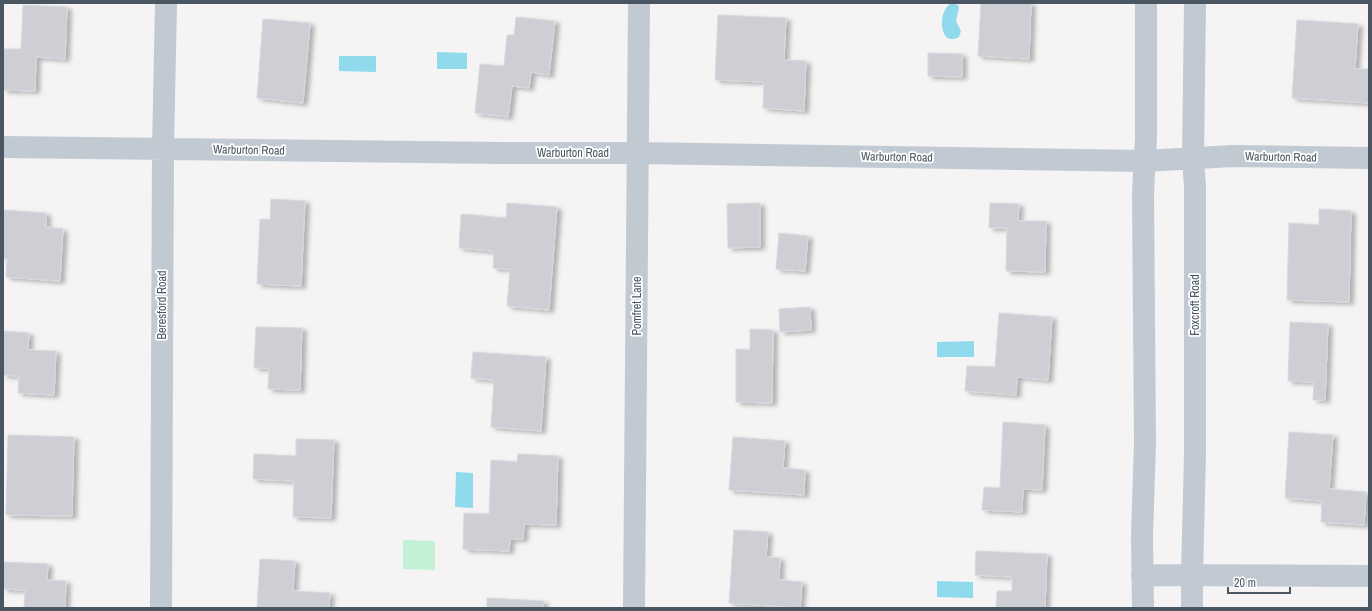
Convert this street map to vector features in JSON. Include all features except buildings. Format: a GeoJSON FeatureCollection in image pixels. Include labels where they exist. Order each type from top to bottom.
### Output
{"type":"FeatureCollection","features":[{"type":"Feature","properties":{"kind":"street","name":"Beresford Road"},"geometry":{"type":"LineString","coordinates":[[161,608],[163,148],[166,3]]}},
{"type":"Feature","properties":{"kind":"street","name":"Pomfret Lane"},"geometry":{"type":"LineString","coordinates":[[634,608],[639,3]]}},
{"type":"Feature","properties":{"kind":"street"},"geometry":{"type":"LineString","coordinates":[[1143,608],[1142,536],[1145,443],[1144,161],[1146,137],[1146,3]]}},
{"type":"Feature","properties":{"kind":"street","name":"Foxcroft Road"},"geometry":{"type":"LineString","coordinates":[[1192,608],[1195,431],[1195,187],[1192,159],[1195,3]]}},
{"type":"Feature","properties":{"kind":"street","name":"Warburton Road"},"geometry":{"type":"LineString","coordinates":[[3,147],[501,153],[638,153],[1144,161],[1233,156],[1369,158]]}},
{"type":"Feature","properties":{"kind":"street"},"geometry":{"type":"LineString","coordinates":[[1142,575],[1369,576]]}},
{"type":"Feature","properties":{"kind":"green space"},"geometry":{"type":"Polygon","coordinates":[[[403,540],[435,541],[435,570],[403,569],[403,540]]]}},
{"type":"Feature","properties":{"kind":"water"},"geometry":{"type":"Polygon","coordinates":[[[951,3],[958,5],[959,8],[956,21],[961,31],[959,37],[953,39],[948,38],[944,34],[942,28],[943,14],[951,3]]]}},
{"type":"Feature","properties":{"kind":"water"},"geometry":{"type":"Polygon","coordinates":[[[437,52],[467,53],[467,69],[437,69],[437,52]]]}},
{"type":"Feature","properties":{"kind":"water"},"geometry":{"type":"Polygon","coordinates":[[[339,56],[376,56],[376,72],[339,71],[339,56]]]}},
{"type":"Feature","properties":{"kind":"water"},"geometry":{"type":"Polygon","coordinates":[[[974,341],[974,357],[937,357],[937,342],[974,341]]]}},
{"type":"Feature","properties":{"kind":"water"},"geometry":{"type":"Polygon","coordinates":[[[456,472],[473,473],[473,508],[455,507],[456,472]]]}},
{"type":"Feature","properties":{"kind":"water"},"geometry":{"type":"Polygon","coordinates":[[[937,581],[973,582],[973,598],[937,597],[937,581]]]}}]}
